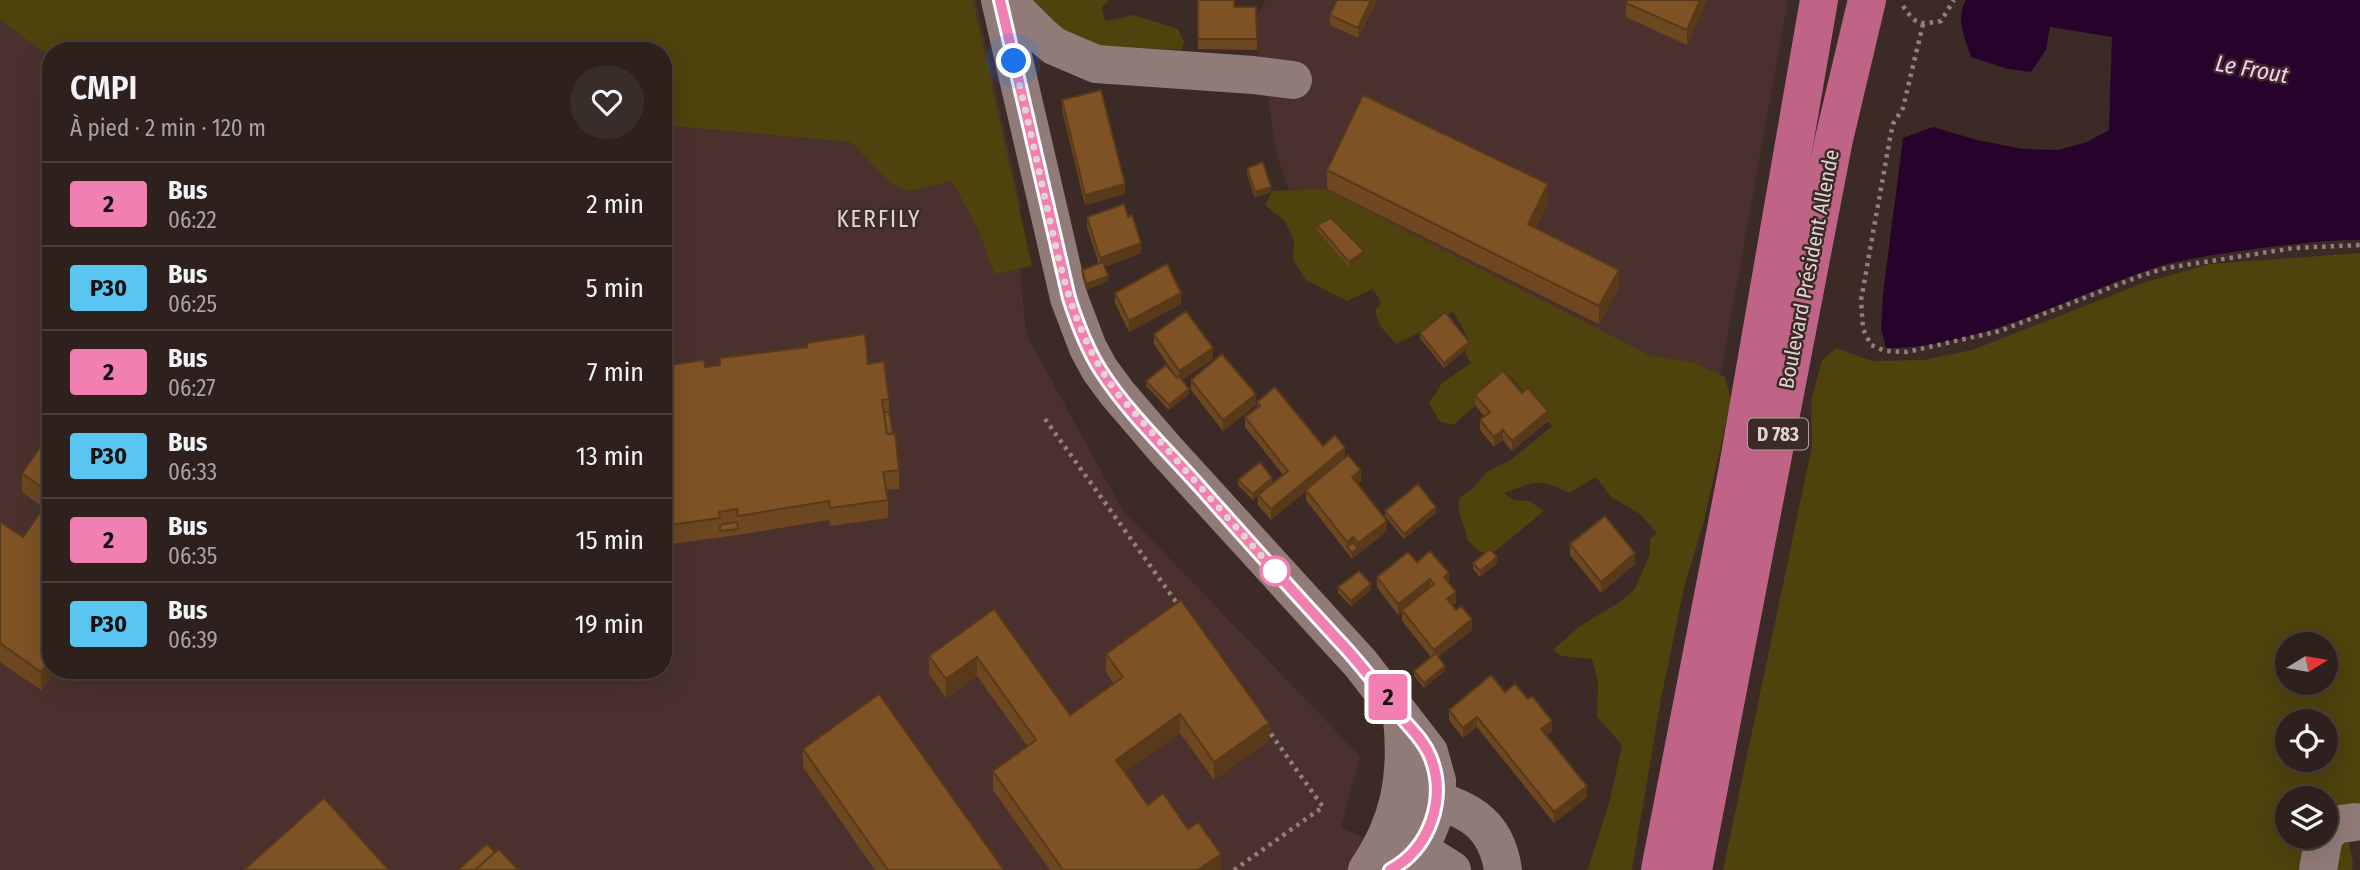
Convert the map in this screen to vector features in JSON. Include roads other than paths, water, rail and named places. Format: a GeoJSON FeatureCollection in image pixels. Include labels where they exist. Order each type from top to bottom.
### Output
{"type":"FeatureCollection","features":[{"type":"Feature","properties":{"kind":"main road","name":"Boulevard Président Allende"},"geometry":{"type":"LineString","coordinates":[[1660,870],[1738,467],[1819,0]]}},
{"type":"Feature","properties":{"kind":"main road","name":"Boulevard Président Allende"},"geometry":{"type":"LineString","coordinates":[[1693,870],[1834,139],[1867,0]]}},
{"type":"Feature","properties":{"kind":"street"},"geometry":{"type":"LineString","coordinates":[[1002,6],[1021,15],[1054,46],[1079,59],[1096,64],[1293,80]]}},
{"type":"Feature","properties":{"kind":"street"},"geometry":{"type":"LineString","coordinates":[[1002,6],[1069,298],[1077,324],[1100,370],[1166,449],[1361,664],[1429,752],[1437,781],[1437,800],[1426,835],[1367,870]]}},
{"type":"Feature","properties":{"kind":"street"},"geometry":{"type":"LineString","coordinates":[[1399,849],[1401,789],[1405,765],[1402,718]]}},
{"type":"Feature","properties":{"kind":"street"},"geometry":{"type":"LineString","coordinates":[[1401,789],[1459,807],[1475,817],[1488,829],[1497,845],[1503,870]]}},
{"type":"Feature","properties":{"kind":"street"},"geometry":{"type":"LineString","coordinates":[[1399,849],[1452,870]]}},
{"type":"Feature","properties":{"kind":"street"},"geometry":{"type":"LineString","coordinates":[[2318,870],[2327,849]]}},
{"type":"Feature","properties":{"kind":"water","name":"Le Frout"},"geometry":{"type":"Polygon","coordinates":[[[1966,0],[2360,0],[2360,240],[2280,246],[2173,263],[1989,331],[1920,346],[1886,348],[1881,329],[1883,294],[1903,138],[1933,127],[1977,140],[2023,149],[2058,150],[2087,142],[2109,130],[2112,37],[2050,27],[2046,50],[2031,72],[2008,69],[1971,57],[1961,21],[1966,0]]]}},
{"type":"Feature","properties":{"kind":"district","name":"KERFILY"},"geometry":{"type":"Point","coordinates":[879,219]}}]}
